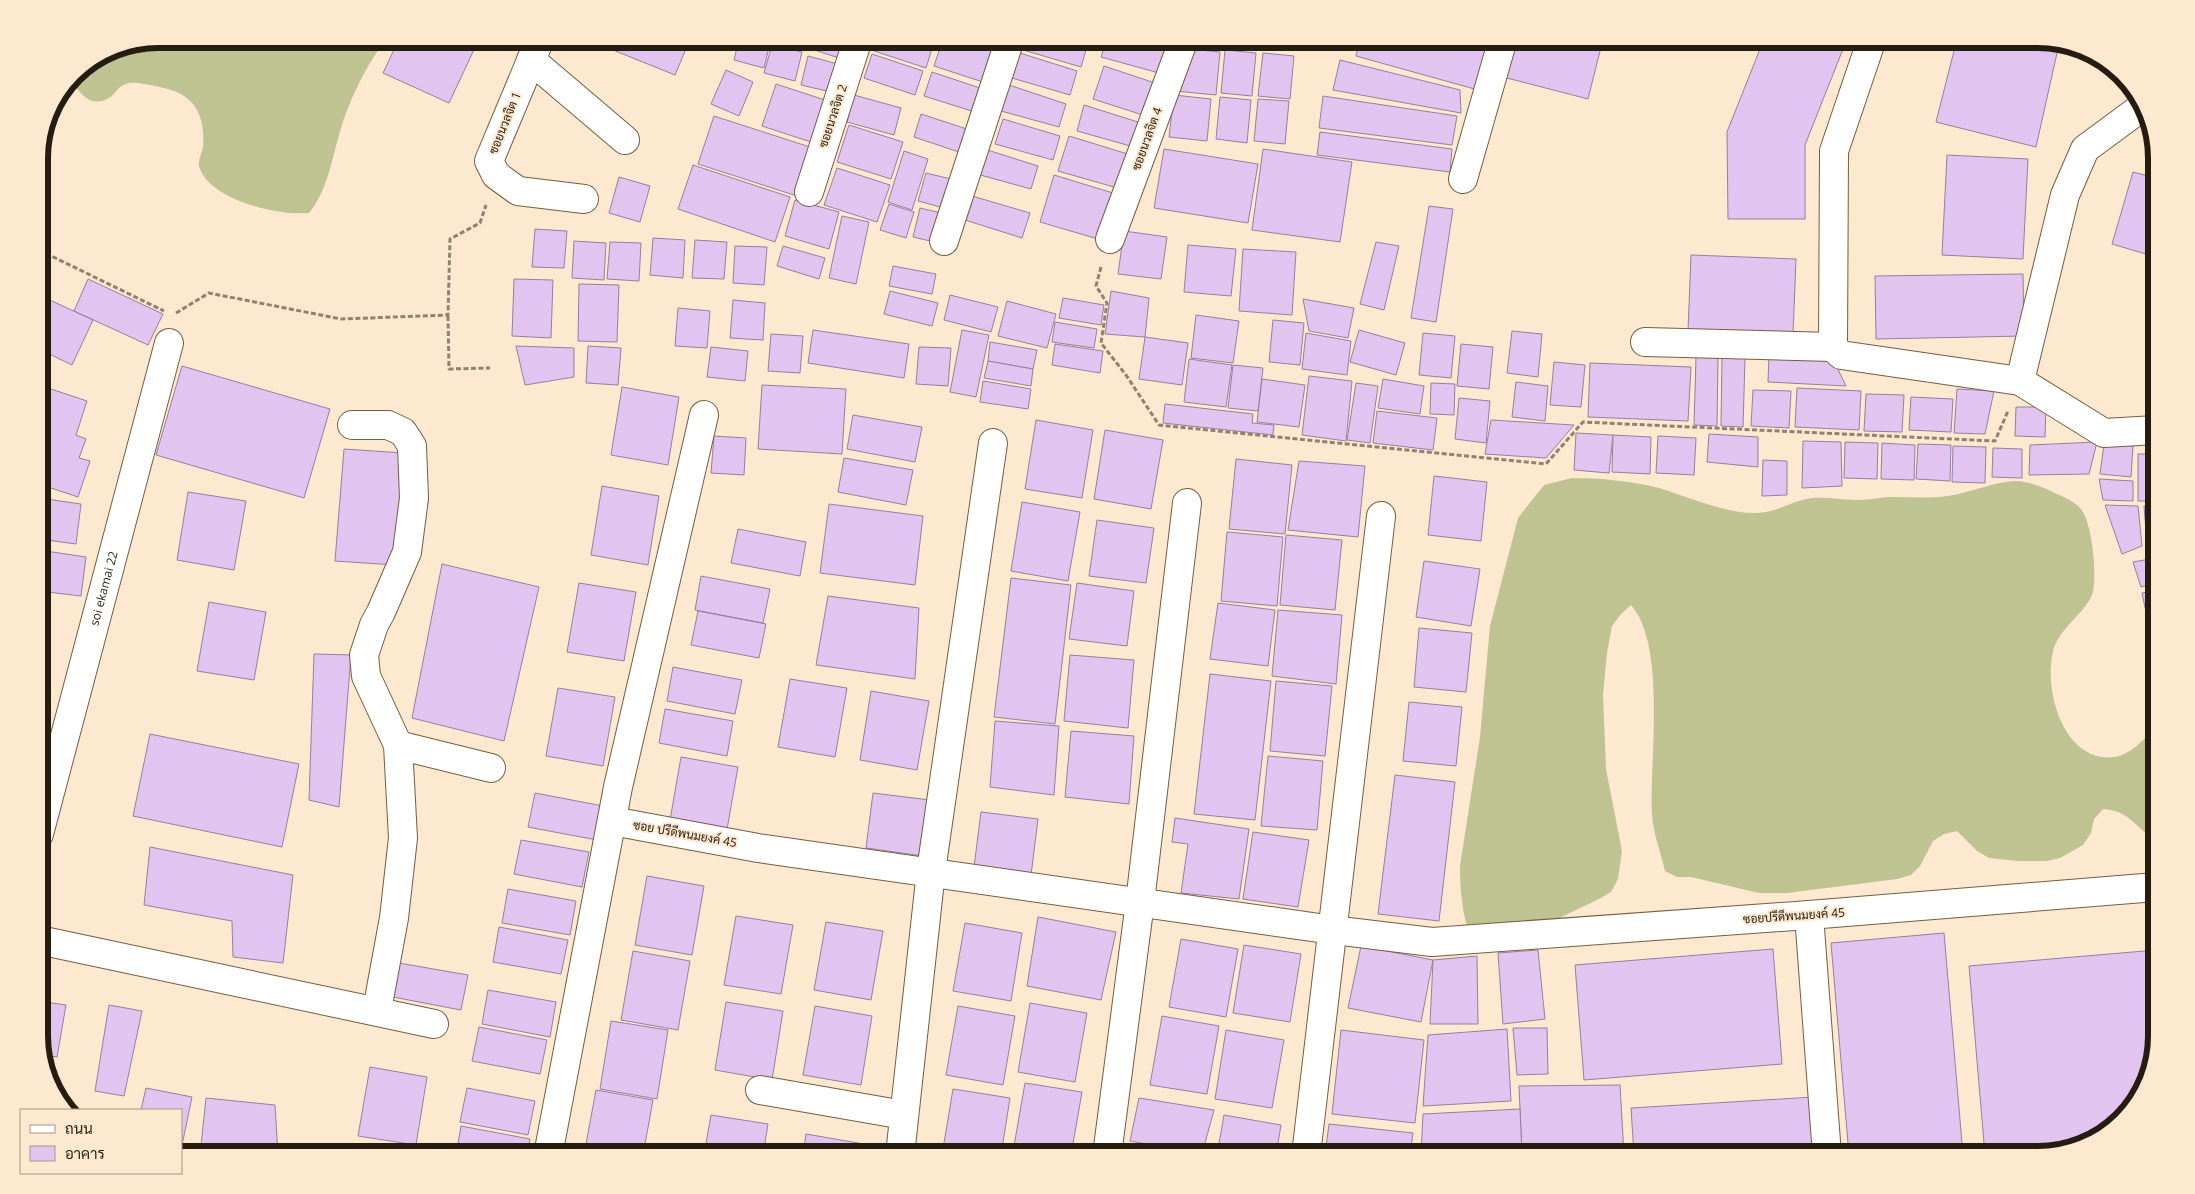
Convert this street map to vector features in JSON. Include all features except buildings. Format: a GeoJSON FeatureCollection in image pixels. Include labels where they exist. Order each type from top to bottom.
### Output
{"type":"FeatureCollection","features":[{"type":"Feature","properties":{"kind":"street","name":"ซอยนวลจิต 2"},"geometry":{"type":"LineString","coordinates":[[809,192],[855,48]]}},
{"type":"Feature","properties":{"kind":"street"},"geometry":{"type":"LineString","coordinates":[[944,241],[1007,48]]}},
{"type":"Feature","properties":{"kind":"street","name":"ซอยนวลจิต 4"},"geometry":{"type":"LineString","coordinates":[[1110,239],[1181,48]]}},
{"type":"Feature","properties":{"kind":"street"},"geometry":{"type":"LineString","coordinates":[[1463,179],[1501,48]]}},
{"type":"Feature","properties":{"kind":"street"},"geometry":{"type":"LineString","coordinates":[[1833,347],[1834,151],[1869,48]]}},
{"type":"Feature","properties":{"kind":"street"},"geometry":{"type":"LineString","coordinates":[[536,49],[625,140]]}},
{"type":"Feature","properties":{"kind":"street","name":"ซอยนวลจิต 1"},"geometry":{"type":"LineString","coordinates":[[536,49],[489,162],[496,175],[518,191],[584,199]]}},
{"type":"Feature","properties":{"kind":"street"},"geometry":{"type":"LineString","coordinates":[[2020,380],[2065,195],[2085,149],[2137,111]]}},
{"type":"Feature","properties":{"kind":"street"},"geometry":{"type":"LineString","coordinates":[[1645,342],[1833,347],[1841,355],[2020,380],[2104,433],[2147,431]]}},
{"type":"Feature","properties":{"kind":"street","name":"soi ekamai 22"},"geometry":{"type":"LineString","coordinates":[[48,800],[169,343]]}},
{"type":"Feature","properties":{"kind":"street"},"geometry":{"type":"LineString","coordinates":[[550,1146],[620,777],[704,415]]}},
{"type":"Feature","properties":{"kind":"street"},"geometry":{"type":"LineString","coordinates":[[352,425],[388,425],[403,432],[412,446],[414,498],[407,552],[374,625],[364,655],[366,676],[398,745],[403,838],[394,918],[377,1010]]}},
{"type":"Feature","properties":{"kind":"street"},"geometry":{"type":"LineString","coordinates":[[901,1146],[931,871],[993,443]]}},
{"type":"Feature","properties":{"kind":"street"},"geometry":{"type":"LineString","coordinates":[[1108,1146],[1140,902],[1187,503]]}},
{"type":"Feature","properties":{"kind":"street"},"geometry":{"type":"LineString","coordinates":[[1307,1146],[1381,516]]}},
{"type":"Feature","properties":{"kind":"street"},"geometry":{"type":"LineString","coordinates":[[398,745],[491,768]]}},
{"type":"Feature","properties":{"kind":"street","name":"ซอย ปรีดีพนมยงค์ 45"},"geometry":{"type":"LineString","coordinates":[[612,821],[758,848],[1140,902]]}},
{"type":"Feature","properties":{"kind":"street","name":"ซอยปรีดีพนมยงค์ 45"},"geometry":{"type":"LineString","coordinates":[[1140,902],[1333,930],[1432,942],[1808,915],[2148,888]]}},
{"type":"Feature","properties":{"kind":"street"},"geometry":{"type":"LineString","coordinates":[[1808,915],[1826,1146]]}},
{"type":"Feature","properties":{"kind":"street"},"geometry":{"type":"LineString","coordinates":[[48,942],[377,1010],[434,1024]]}},
{"type":"Feature","properties":{"kind":"street"},"geometry":{"type":"LineString","coordinates":[[760,1090],[904,1115]]}},
{"type":"Feature","properties":{"kind":"path"},"geometry":{"type":"LineString","coordinates":[[490,368],[449,369],[450,239],[480,223],[496,175]]}},
{"type":"Feature","properties":{"kind":"path"},"geometry":{"type":"LineString","coordinates":[[1110,239],[1096,286],[1107,303],[1101,343],[1126,375],[1159,425],[1546,464],[1583,422],[1995,441],[2020,380]]}},
{"type":"Feature","properties":{"kind":"path"},"geometry":{"type":"LineString","coordinates":[[48,254],[172,315],[209,293],[341,319],[448,315]]}},
{"type":"Feature","properties":{"kind":"green space"},"geometry":{"type":"Polygon","coordinates":[[[143,48],[380,48],[364,73],[352,98],[324,186],[309,213],[280,212],[246,203],[230,197],[205,178],[199,166],[203,147],[203,129],[199,113],[195,106],[183,95],[165,88],[129,83],[121,86],[109,98],[96,102],[86,98],[75,85],[96,66],[115,56],[143,48]]]}},
{"type":"Feature","properties":{"kind":"green space"},"geometry":{"type":"Polygon","coordinates":[[[1572,478],[1616,480],[1659,488],[1720,508],[1745,513],[1771,511],[1812,498],[1856,500],[1887,497],[1940,497],[2013,481],[2034,484],[2072,501],[2081,509],[2085,516],[2091,536],[2094,583],[2091,598],[2063,632],[2054,648],[2051,664],[2051,682],[2054,701],[2060,720],[2070,736],[2082,748],[2097,756],[2121,756],[2148,735],[2148,835],[2126,816],[2112,810],[2103,809],[2094,819],[2091,833],[2083,845],[2060,858],[2047,861],[2017,861],[1989,858],[1977,851],[1957,831],[1944,834],[1933,841],[1920,866],[1911,875],[1897,879],[1787,893],[1759,893],[1691,877],[1677,877],[1665,871],[1655,836],[1652,815],[1653,675],[1649,647],[1642,624],[1631,605],[1612,626],[1603,695],[1606,769],[1622,851],[1618,879],[1611,892],[1551,922],[1470,935],[1462,901],[1460,866],[1480,737],[1490,626],[1518,518],[1544,485],[1572,478]]]}}]}
